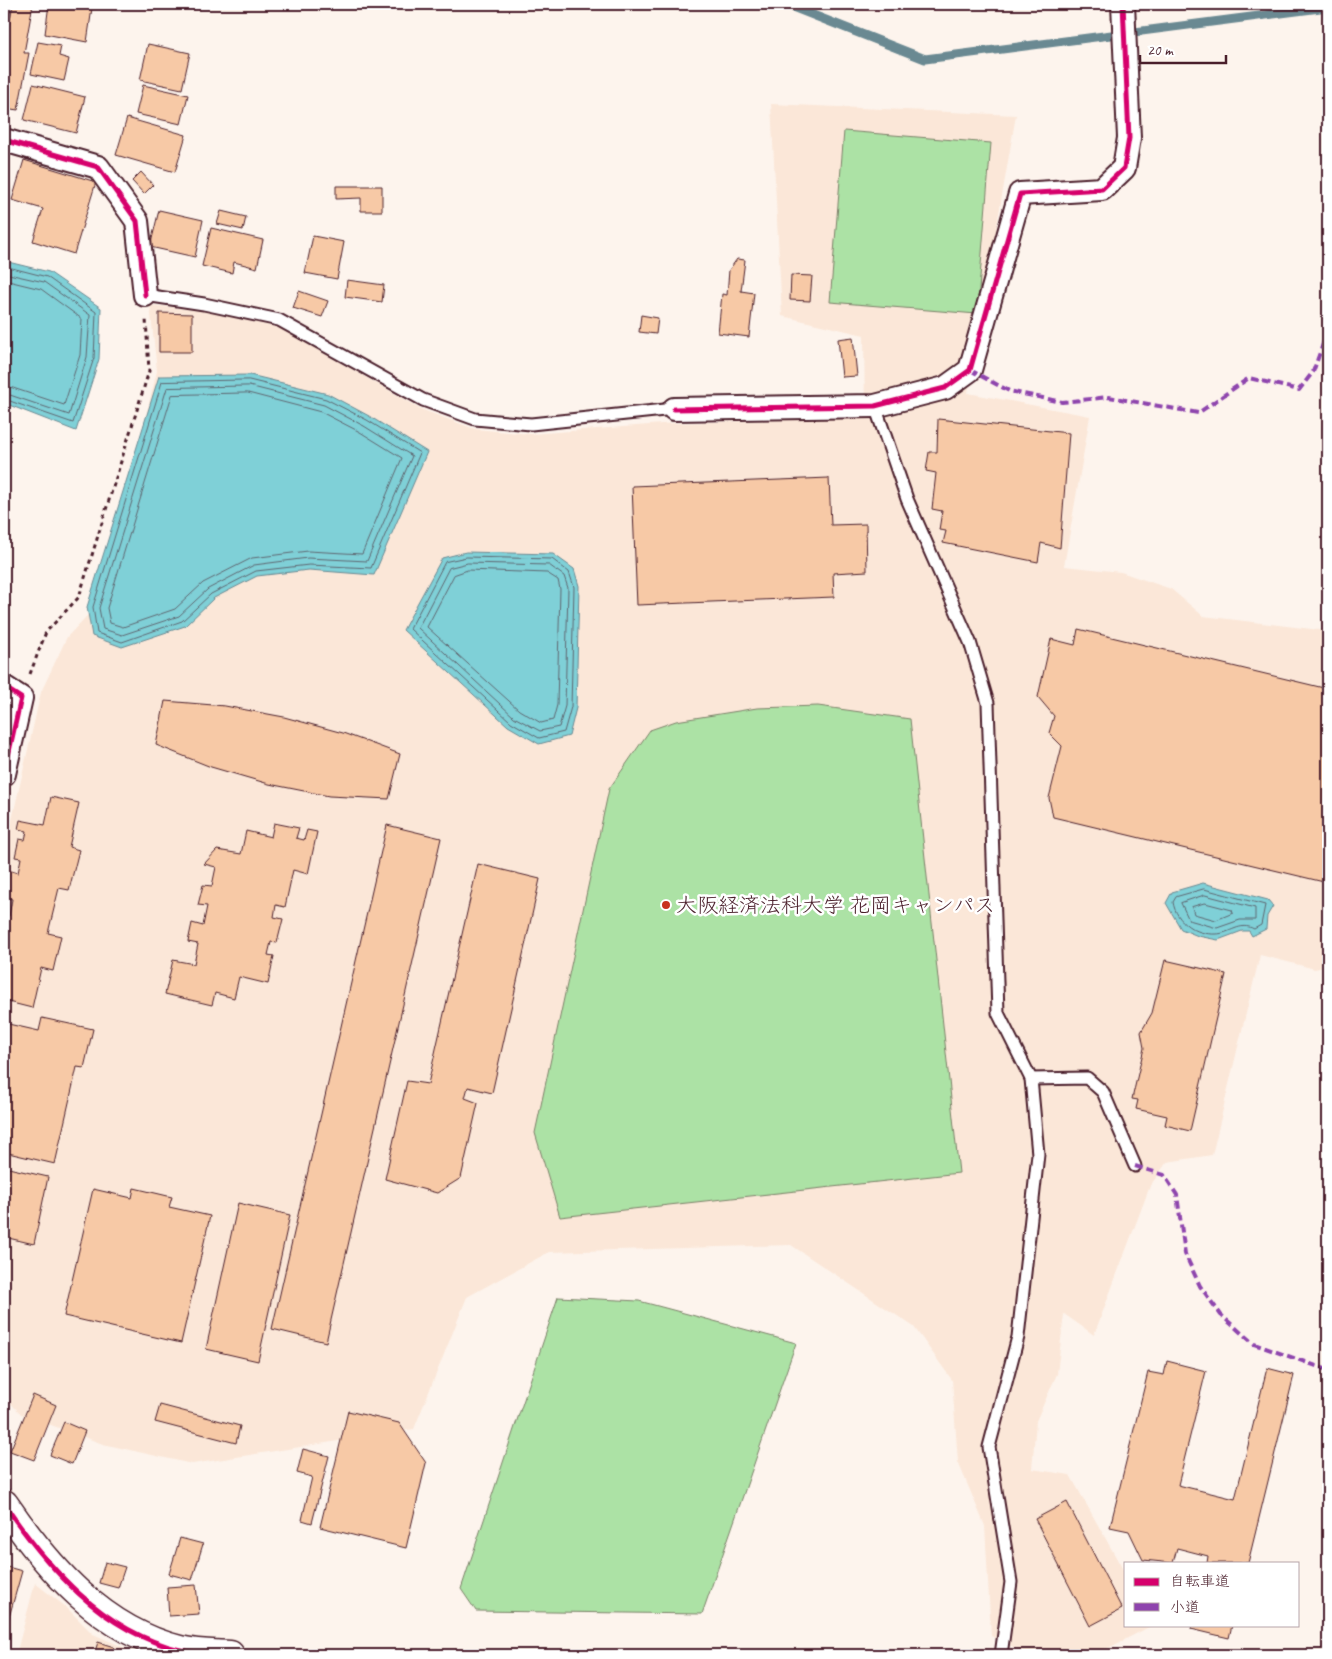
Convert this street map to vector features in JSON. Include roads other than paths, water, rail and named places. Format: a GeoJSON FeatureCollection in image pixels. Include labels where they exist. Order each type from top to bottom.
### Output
{"type":"FeatureCollection","features":[{"type":"Feature","properties":{"kind":"street"},"geometry":{"type":"LineString","coordinates":[[674,409],[875,406],[945,388],[970,370],[1020,194],[1102,188],[1124,168],[1129,138],[1123,4]]}},
{"type":"Feature","properties":{"kind":"street"},"geometry":{"type":"LineString","coordinates":[[4,140],[98,167],[137,221],[145,295]]}},
{"type":"Feature","properties":{"kind":"street"},"geometry":{"type":"LineString","coordinates":[[4,774],[13,692]]}},
{"type":"Feature","properties":{"kind":"street"},"geometry":{"type":"LineString","coordinates":[[4,1504],[34,1548],[65,1583],[122,1628],[181,1650],[230,1655]]}},
{"type":"Feature","properties":{"kind":"lane"},"geometry":{"type":"LineString","coordinates":[[145,295],[204,304],[279,320],[423,400],[475,419],[531,424],[674,409]]}},
{"type":"Feature","properties":{"kind":"lane"},"geometry":{"type":"LineString","coordinates":[[875,406],[907,499],[970,642],[988,703],[998,1013],[1030,1079],[1038,1154],[1019,1328],[989,1447],[1011,1582],[1001,1655]]}},
{"type":"Feature","properties":{"kind":"lane"},"geometry":{"type":"LineString","coordinates":[[1030,1079],[1087,1078],[1103,1092],[1135,1166]]}},
{"type":"Feature","properties":{"kind":"water"},"geometry":{"type":"Polygon","coordinates":[[[4,261],[49,272],[101,308],[99,359],[76,431],[4,403],[4,261]]]}},
{"type":"Feature","properties":{"kind":"water"},"geometry":{"type":"Polygon","coordinates":[[[250,375],[328,394],[369,416],[427,452],[374,575],[309,570],[257,576],[214,598],[185,626],[122,647],[92,636],[87,607],[159,376],[250,375]]]}},
{"type":"Feature","properties":{"kind":"water"},"geometry":{"type":"Polygon","coordinates":[[[466,552],[553,554],[574,569],[579,586],[576,708],[569,736],[539,744],[508,726],[403,630],[442,558],[466,552]]]}},
{"type":"Feature","properties":{"kind":"water"},"geometry":{"type":"Polygon","coordinates":[[[1203,883],[1268,900],[1273,906],[1267,916],[1266,929],[1252,936],[1249,931],[1242,931],[1218,940],[1198,936],[1181,929],[1166,903],[1172,892],[1203,883]]]}},
{"type":"Feature","properties":{"kind":"waterway"},"geometry":{"type":"LineString","coordinates":[[785,4],[925,59],[1328,7]]}},
{"type":"Feature","properties":{"kind":"place","name":"大阪経済法科大学 花岡キャンパス"},"geometry":{"type":"Point","coordinates":[666,905]}}]}
